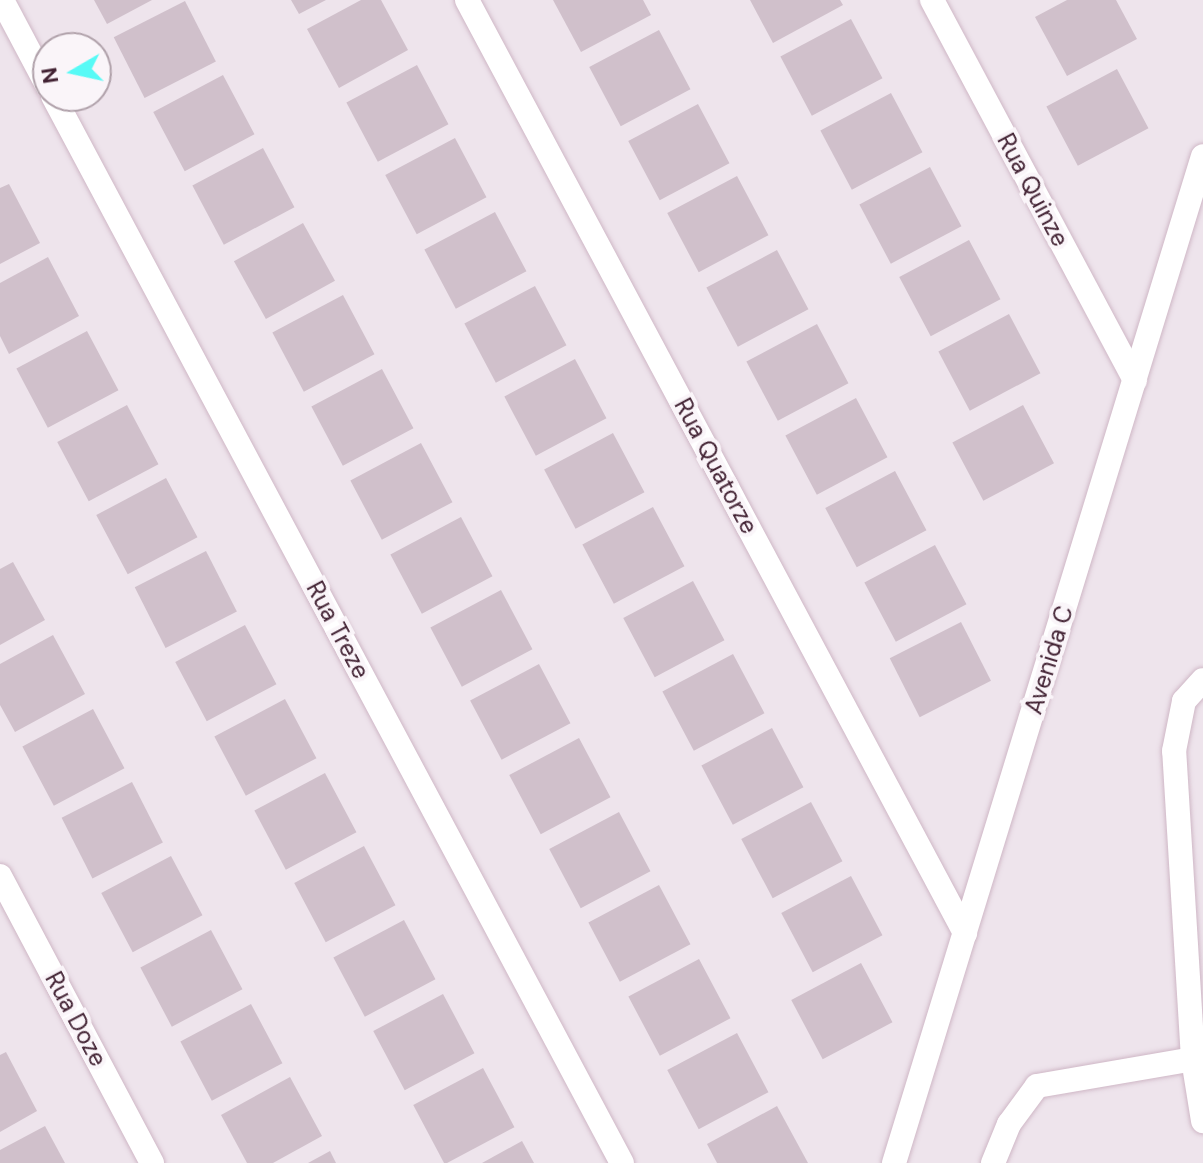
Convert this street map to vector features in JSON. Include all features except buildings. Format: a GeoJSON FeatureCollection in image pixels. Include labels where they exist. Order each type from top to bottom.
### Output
{"type":"FeatureCollection","features":[{"type":"Feature","properties":{"kind":"street"},"geometry":{"type":"LineString","coordinates":[[2,0],[32,57]]}},
{"type":"Feature","properties":{"kind":"street","name":"Rua Quatorze"},"geometry":{"type":"LineString","coordinates":[[467,0],[965,933]]}},
{"type":"Feature","properties":{"kind":"street","name":"Rua Quinze"},"geometry":{"type":"LineString","coordinates":[[932,0],[1135,380]]}},
{"type":"Feature","properties":{"kind":"street","name":"Rua Treze"},"geometry":{"type":"LineString","coordinates":[[62,112],[622,1163]]}},
{"type":"Feature","properties":{"kind":"street","name":"Avenida C"},"geometry":{"type":"LineString","coordinates":[[894,1163],[1203,156]]}},
{"type":"Feature","properties":{"kind":"street"},"geometry":{"type":"LineString","coordinates":[[1203,680],[1184,701],[1174,751],[1203,1121]]}},
{"type":"Feature","properties":{"kind":"street","name":"Rua Doze"},"geometry":{"type":"LineString","coordinates":[[0,876],[152,1163]]}},
{"type":"Feature","properties":{"kind":"street"},"geometry":{"type":"LineString","coordinates":[[993,1163],[1009,1124],[1037,1086],[1198,1058]]}}]}
